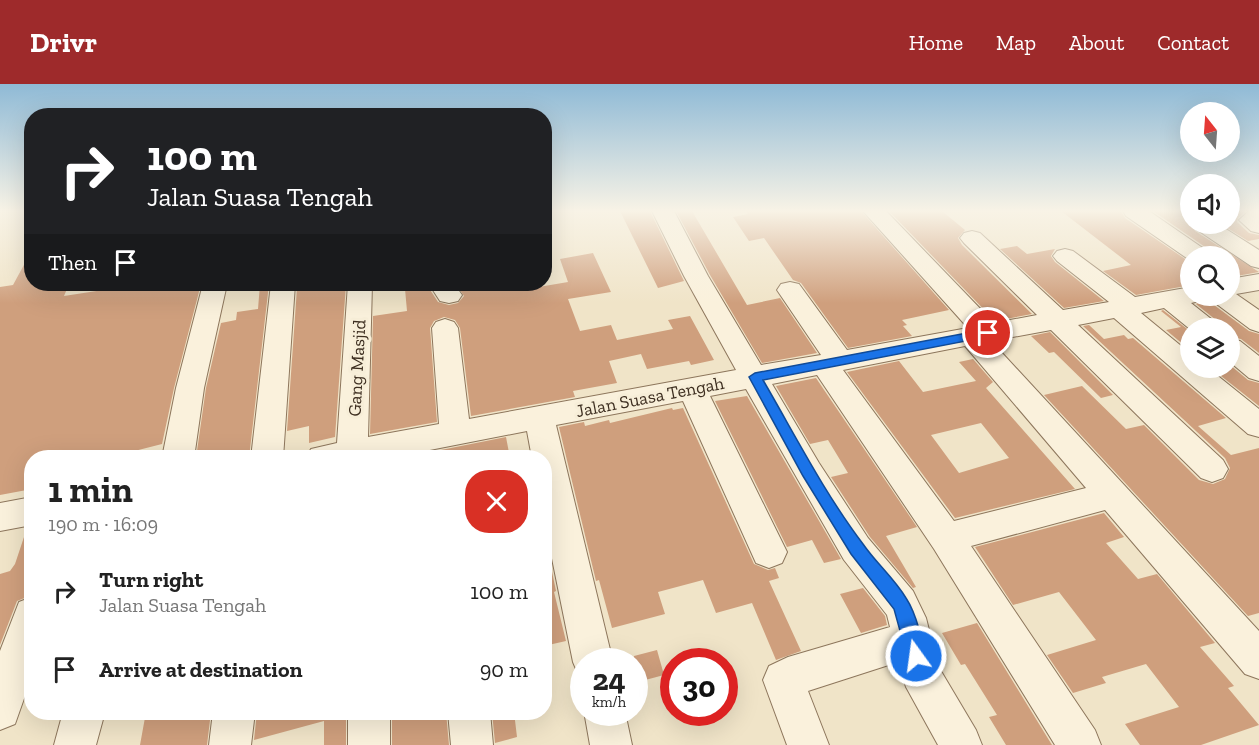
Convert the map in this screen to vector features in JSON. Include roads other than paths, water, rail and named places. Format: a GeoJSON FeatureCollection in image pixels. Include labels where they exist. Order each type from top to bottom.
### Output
{"type":"FeatureCollection","features":[{"type":"Feature","properties":{"kind":"street"},"geometry":{"type":"LineString","coordinates":[[679,242],[808,472],[856,549],[900,603],[907,618],[920,673],[961,745]]}},
{"type":"Feature","properties":{"kind":"street"},"geometry":{"type":"LineString","coordinates":[[900,242],[1112,495],[1259,660]]}},
{"type":"Feature","properties":{"kind":"street"},"geometry":{"type":"LineString","coordinates":[[976,242],[1212,469]]}},
{"type":"Feature","properties":{"kind":"street"},"geometry":{"type":"LineString","coordinates":[[1231,242],[1259,261]]}},
{"type":"Feature","properties":{"kind":"street"},"geometry":{"type":"LineString","coordinates":[[1065,255],[1259,426]]}},
{"type":"Feature","properties":{"kind":"street"},"geometry":{"type":"LineString","coordinates":[[790,290],[832,363],[1080,745]]}},
{"type":"Feature","properties":{"kind":"street"},"geometry":{"type":"LineString","coordinates":[[179,450],[190,388],[213,291]]}},
{"type":"Feature","properties":{"kind":"street"},"geometry":{"type":"LineString","coordinates":[[268,450],[282,291]]}},
{"type":"Feature","properties":{"kind":"street","name":"Gang Masjid"},"geometry":{"type":"LineString","coordinates":[[360,291],[364,450]]}},
{"type":"Feature","properties":{"kind":"street"},"geometry":{"type":"LineString","coordinates":[[1240,292],[1259,323]]}},
{"type":"Feature","properties":{"kind":"street","name":"Jalan Suasa Tengah"},"geometry":{"type":"LineString","coordinates":[[386,450],[446,442],[540,417],[1180,297]]}},
{"type":"Feature","properties":{"kind":"street"},"geometry":{"type":"LineString","coordinates":[[1188,306],[1198,318]]}},
{"type":"Feature","properties":{"kind":"street"},"geometry":{"type":"LineString","coordinates":[[445,328],[446,442]]}},
{"type":"Feature","properties":{"kind":"street"},"geometry":{"type":"LineString","coordinates":[[1240,356],[1259,371]]}},
{"type":"Feature","properties":{"kind":"street"},"geometry":{"type":"LineString","coordinates":[[692,389],[769,552]]}},
{"type":"Feature","properties":{"kind":"street"},"geometry":{"type":"LineString","coordinates":[[540,417],[547,450]]}},
{"type":"Feature","properties":{"kind":"street"},"geometry":{"type":"LineString","coordinates":[[552,472],[590,648]]}},
{"type":"Feature","properties":{"kind":"street"},"geometry":{"type":"LineString","coordinates":[[946,538],[1112,495]]}},
{"type":"Feature","properties":{"kind":"street"},"geometry":{"type":"LineString","coordinates":[[0,517],[24,512]]}},
{"type":"Feature","properties":{"kind":"street"},"geometry":{"type":"LineString","coordinates":[[0,709],[24,638]]}},
{"type":"Feature","properties":{"kind":"street"},"geometry":{"type":"LineString","coordinates":[[808,745],[783,680],[911,639]]}},
{"type":"Feature","properties":{"kind":"street"},"geometry":{"type":"LineString","coordinates":[[75,745],[82,720]]}},
{"type":"Feature","properties":{"kind":"street"},"geometry":{"type":"LineString","coordinates":[[230,745],[233,720]]}},
{"type":"Feature","properties":{"kind":"street"},"geometry":{"type":"LineString","coordinates":[[369,720],[369,745]]}},
{"type":"Feature","properties":{"kind":"street"},"geometry":{"type":"LineString","coordinates":[[470,720],[472,745]]}},
{"type":"Feature","properties":{"kind":"street"},"geometry":{"type":"LineString","coordinates":[[607,726],[611,745]]}}]}
